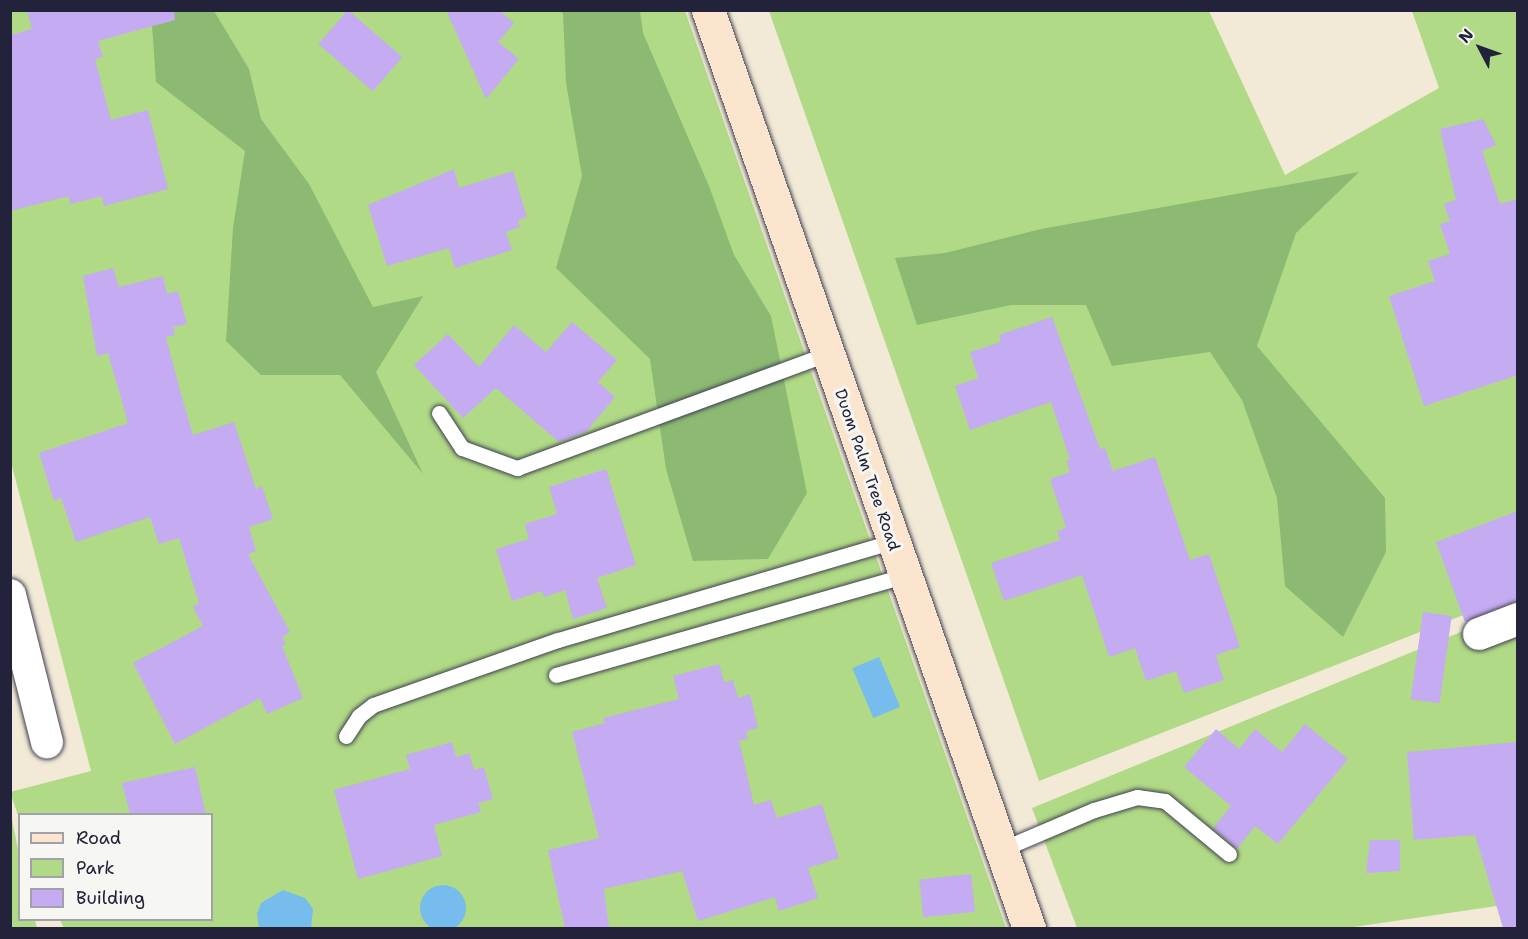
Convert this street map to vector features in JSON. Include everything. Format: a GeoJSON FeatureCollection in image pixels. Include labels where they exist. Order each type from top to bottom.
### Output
{"type":"FeatureCollection","features":[{"type":"Feature","properties":{"kind":"street","name":"Duom Palm Tree Road"},"geometry":{"type":"LineString","coordinates":[[708,10],[892,542],[1029,928]]}},
{"type":"Feature","properties":{"kind":"street"},"geometry":{"type":"LineString","coordinates":[[10,595],[47,742]]}},
{"type":"Feature","properties":{"kind":"street"},"geometry":{"type":"LineString","coordinates":[[1479,634],[1518,619]]}},
{"type":"Feature","properties":{"kind":"lane"},"geometry":{"type":"LineString","coordinates":[[439,413],[462,448],[517,468],[827,354]]}},
{"type":"Feature","properties":{"kind":"lane"},"geometry":{"type":"LineString","coordinates":[[346,736],[359,716],[384,701],[558,640],[892,542]]}},
{"type":"Feature","properties":{"kind":"lane"},"geometry":{"type":"LineString","coordinates":[[556,675],[904,576]]}},
{"type":"Feature","properties":{"kind":"lane"},"geometry":{"type":"LineString","coordinates":[[1000,850],[1094,810],[1137,797],[1165,801],[1229,854]]}},
{"type":"Feature","properties":{"kind":"green space"},"geometry":{"type":"Polygon","coordinates":[[[11,11],[685,11],[1006,928],[64,928],[60,921],[213,921],[213,813],[18,813],[18,815],[10,792],[91,771],[11,462],[11,11]]]}},
{"type":"Feature","properties":{"kind":"green space"},"geometry":{"type":"Polygon","coordinates":[[[151,11],[214,11],[249,69],[261,119],[309,184],[373,307],[423,296],[376,372],[423,474],[340,375],[261,375],[226,341],[233,228],[245,151],[156,82],[151,11]]]}},
{"type":"Feature","properties":{"kind":"green space"},"geometry":{"type":"Polygon","coordinates":[[[559,11],[640,11],[643,33],[709,186],[734,255],[771,316],[807,493],[768,559],[693,561],[666,469],[650,359],[556,268],[582,176],[566,83],[563,13],[559,11]]]}},
{"type":"Feature","properties":{"kind":"green space"},"geometry":{"type":"Polygon","coordinates":[[[769,11],[1209,11],[1285,175],[1439,88],[1412,11],[1517,11],[1517,594],[1039,781],[769,11]]]}},
{"type":"Feature","properties":{"kind":"green space"},"geometry":{"type":"Polygon","coordinates":[[[1359,172],[1296,233],[1257,346],[1385,498],[1386,552],[1343,637],[1285,586],[1277,498],[1242,400],[1210,352],[1112,366],[1086,305],[1011,305],[917,325],[895,258],[945,253],[1041,229],[1359,172]]]}},
{"type":"Feature","properties":{"kind":"green space"},"geometry":{"type":"Polygon","coordinates":[[[1517,609],[1517,903],[1347,928],[1077,928],[1032,808],[1517,609]]]}},
{"type":"Feature","properties":{"kind":"green space"},"geometry":{"type":"Polygon","coordinates":[[[11,815],[18,849],[18,921],[35,921],[37,928],[11,928],[11,815]]]}},
{"type":"Feature","properties":{"kind":"water"},"geometry":{"type":"Polygon","coordinates":[[[879,657],[900,707],[873,718],[852,668],[879,657]]]}},
{"type":"Feature","properties":{"kind":"water"},"geometry":{"type":"Polygon","coordinates":[[[443,885],[452,886],[459,892],[465,899],[465,917],[459,924],[452,930],[443,931],[434,930],[427,924],[421,917],[420,908],[421,899],[427,892],[434,886],[443,885]]]}},
{"type":"Feature","properties":{"kind":"water"},"geometry":{"type":"Polygon","coordinates":[[[283,890],[305,898],[313,909],[311,928],[259,928],[257,914],[261,903],[283,890]]]}},
{"type":"Feature","properties":{"kind":"building"},"geometry":{"type":"Polygon","coordinates":[[[27,10],[174,10],[175,20],[98,41],[103,57],[95,59],[111,120],[148,110],[168,189],[104,206],[102,196],[70,204],[69,196],[10,211],[10,35],[32,29],[27,10]]]}},
{"type":"Feature","properties":{"kind":"building"},"geometry":{"type":"Polygon","coordinates":[[[348,10],[402,57],[373,91],[318,44],[348,10]]]}},
{"type":"Feature","properties":{"kind":"building"},"geometry":{"type":"Polygon","coordinates":[[[446,10],[499,10],[514,23],[498,42],[519,59],[486,99],[446,10]]]}},
{"type":"Feature","properties":{"kind":"building"},"geometry":{"type":"Polygon","coordinates":[[[1483,119],[1496,145],[1482,151],[1500,204],[1518,199],[1518,375],[1424,406],[1389,296],[1435,281],[1428,261],[1450,254],[1440,224],[1450,221],[1444,204],[1456,200],[1440,129],[1483,119]]]}},
{"type":"Feature","properties":{"kind":"building"},"geometry":{"type":"Polygon","coordinates":[[[454,169],[459,188],[513,171],[527,217],[518,220],[520,227],[506,232],[512,250],[455,268],[449,248],[387,266],[368,205],[454,169]]]}},
{"type":"Feature","properties":{"kind":"building"},"geometry":{"type":"Polygon","coordinates":[[[113,268],[119,287],[163,276],[167,294],[178,291],[187,324],[173,327],[175,335],[166,337],[193,435],[234,422],[256,489],[262,486],[273,519],[249,527],[256,551],[248,554],[290,632],[282,637],[286,644],[282,646],[303,698],[267,714],[260,698],[175,744],[133,663],[203,626],[193,607],[199,603],[179,538],[159,544],[150,517],[76,542],[61,498],[54,501],[39,453],[128,423],[108,353],[97,356],[83,276],[113,268]]]}},
{"type":"Feature","properties":{"kind":"building"},"geometry":{"type":"Polygon","coordinates":[[[1052,317],[1100,449],[1105,448],[1113,471],[1155,457],[1190,560],[1209,554],[1240,647],[1216,655],[1224,680],[1184,693],[1176,671],[1146,681],[1135,648],[1109,657],[1082,575],[1004,601],[991,563],[1060,540],[1057,531],[1066,528],[1050,479],[1070,472],[1066,461],[1070,460],[1051,402],[970,430],[955,386],[978,378],[970,352],[1001,342],[999,335],[1052,317]]]}},
{"type":"Feature","properties":{"kind":"building"},"geometry":{"type":"Polygon","coordinates":[[[572,322],[617,360],[598,382],[615,397],[586,432],[559,442],[496,388],[463,418],[414,365],[448,334],[479,367],[514,325],[546,352],[572,322]]]}},
{"type":"Feature","properties":{"kind":"building"},"geometry":{"type":"Polygon","coordinates":[[[606,469],[636,565],[597,578],[607,608],[573,619],[565,590],[544,597],[542,591],[512,601],[496,549],[529,539],[525,524],[557,514],[549,487],[606,469]]]}},
{"type":"Feature","properties":{"kind":"building"},"geometry":{"type":"Polygon","coordinates":[[[1518,511],[1518,601],[1465,622],[1436,542],[1518,511]]]}},
{"type":"Feature","properties":{"kind":"building"},"geometry":{"type":"Polygon","coordinates":[[[1423,612],[1452,616],[1439,703],[1411,699],[1423,612]]]}},
{"type":"Feature","properties":{"kind":"building"},"geometry":{"type":"Polygon","coordinates":[[[719,664],[724,682],[733,680],[738,698],[750,694],[758,728],[746,731],[748,739],[739,740],[754,805],[771,800],[777,818],[822,804],[839,858],[808,868],[818,898],[779,911],[775,897],[698,921],[682,871],[604,889],[609,928],[565,928],[548,850],[599,838],[572,732],[605,723],[603,718],[679,699],[673,676],[719,664]]]}},
{"type":"Feature","properties":{"kind":"building"},"geometry":{"type":"Polygon","coordinates":[[[1305,724],[1348,759],[1278,844],[1255,826],[1237,849],[1213,828],[1231,806],[1184,767],[1216,729],[1239,749],[1255,729],[1282,752],[1305,724]]]}},
{"type":"Feature","properties":{"kind":"building"},"geometry":{"type":"Polygon","coordinates":[[[452,742],[456,757],[469,753],[474,770],[484,767],[493,799],[478,803],[481,812],[434,825],[442,856],[358,879],[334,790],[410,769],[406,755],[452,742]]]}},
{"type":"Feature","properties":{"kind":"building"},"geometry":{"type":"Polygon","coordinates":[[[1518,742],[1518,928],[1503,928],[1475,835],[1414,840],[1407,752],[1518,742]]]}},
{"type":"Feature","properties":{"kind":"building"},"geometry":{"type":"Polygon","coordinates":[[[195,767],[206,813],[130,813],[122,783],[195,767]]]}},
{"type":"Feature","properties":{"kind":"building"},"geometry":{"type":"Polygon","coordinates":[[[1370,840],[1400,840],[1400,871],[1366,873],[1370,840]]]}},
{"type":"Feature","properties":{"kind":"building"},"geometry":{"type":"Polygon","coordinates":[[[971,874],[975,912],[923,917],[919,879],[971,874]]]}}]}
